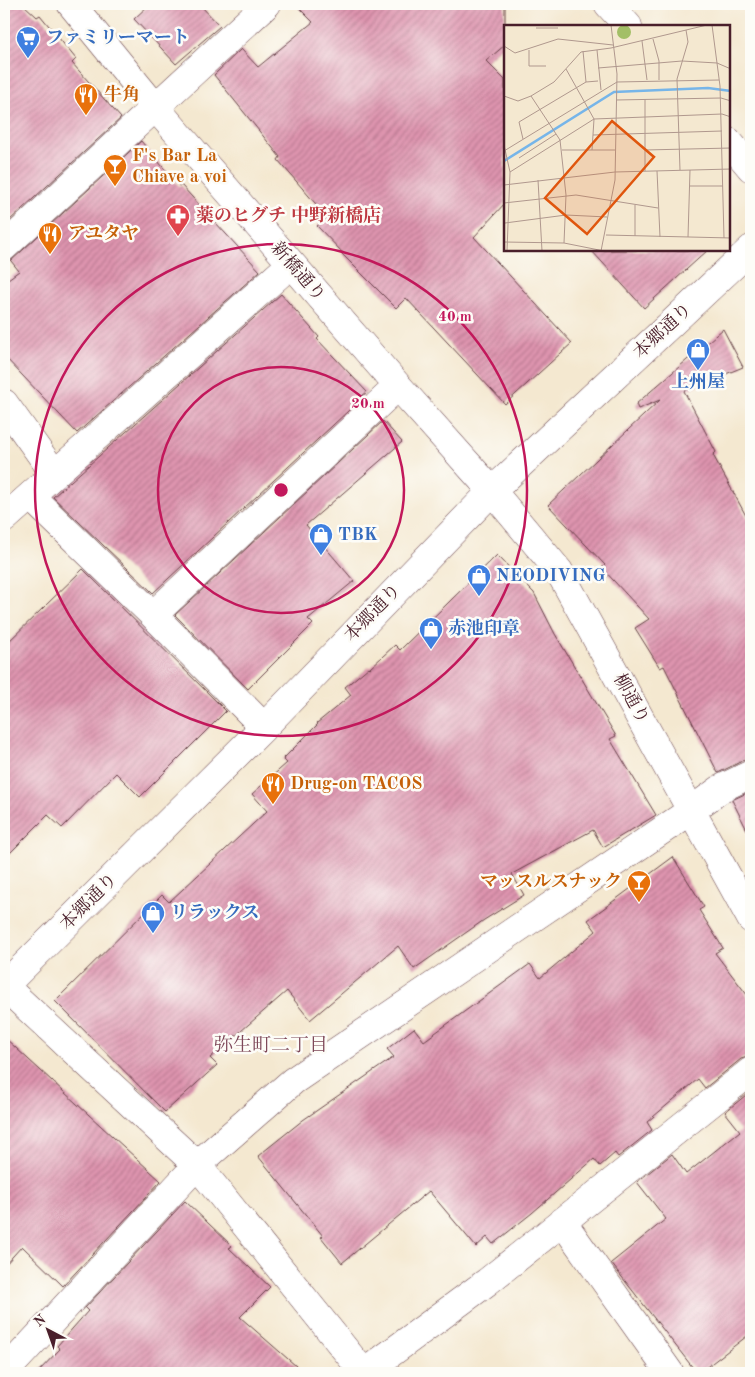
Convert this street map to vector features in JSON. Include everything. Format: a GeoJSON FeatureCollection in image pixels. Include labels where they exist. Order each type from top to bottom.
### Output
{"type":"FeatureCollection","features":[{"type":"Feature","properties":{"kind":"street","name":"新橋通り"},"geometry":{"type":"LineString","coordinates":[[71,4],[155,108],[492,491]]}},
{"type":"Feature","properties":{"kind":"street"},"geometry":{"type":"LineString","coordinates":[[4,247],[267,4]]}},
{"type":"Feature","properties":{"kind":"street"},"geometry":{"type":"LineString","coordinates":[[608,4],[627,25]]}},
{"type":"Feature","properties":{"kind":"street"},"geometry":{"type":"LineString","coordinates":[[730,143],[751,168]]}},
{"type":"Feature","properties":{"kind":"street","name":"本郷通り"},"geometry":{"type":"LineString","coordinates":[[4,986],[264,727],[492,491],[751,249]]}},
{"type":"Feature","properties":{"kind":"street"},"geometry":{"type":"LineString","coordinates":[[4,519],[291,264]]}},
{"type":"Feature","properties":{"kind":"street"},"geometry":{"type":"LineString","coordinates":[[153,615],[398,386]]}},
{"type":"Feature","properties":{"kind":"street"},"geometry":{"type":"LineString","coordinates":[[4,403],[54,473]]}},
{"type":"Feature","properties":{"kind":"street","name":"柳通り"},"geometry":{"type":"LineString","coordinates":[[492,491],[559,571],[751,919]]}},
{"type":"Feature","properties":{"kind":"street"},"geometry":{"type":"LineString","coordinates":[[30,496],[153,615],[264,727]]}},
{"type":"Feature","properties":{"kind":"street"},"geometry":{"type":"LineString","coordinates":[[4,1373],[197,1165],[293,1081],[722,788],[751,774]]}},
{"type":"Feature","properties":{"kind":"street"},"geometry":{"type":"LineString","coordinates":[[4,986],[197,1165],[364,1373],[486,1282],[751,1071]]}},
{"type":"Feature","properties":{"kind":"street"},"geometry":{"type":"LineString","coordinates":[[562,1221],[670,1373]]}},
{"type":"Feature","properties":{"kind":"building"},"geometry":{"type":"Polygon","coordinates":[[[4,4],[23,4],[37,17],[40,15],[76,59],[72,63],[121,118],[9,221],[4,214],[4,4]]]}},
{"type":"Feature","properties":{"kind":"building"},"geometry":{"type":"Polygon","coordinates":[[[150,4],[199,4],[220,26],[176,64],[134,19],[150,4]]]}},
{"type":"Feature","properties":{"kind":"building"},"geometry":{"type":"Polygon","coordinates":[[[295,4],[505,4],[504,46],[486,61],[504,79],[504,204],[474,237],[572,343],[505,404],[406,298],[396,308],[317,226],[327,217],[278,160],[280,157],[214,75],[241,49],[258,67],[313,22],[295,4]]]}},
{"type":"Feature","properties":{"kind":"building"},"geometry":{"type":"Polygon","coordinates":[[[141,141],[179,186],[181,185],[260,271],[77,433],[4,356],[4,282],[19,271],[11,261],[141,141]]]}},
{"type":"Feature","properties":{"kind":"building"},"geometry":{"type":"Polygon","coordinates":[[[592,251],[707,251],[644,308],[592,251]]]}},
{"type":"Feature","properties":{"kind":"building"},"geometry":{"type":"Polygon","coordinates":[[[281,294],[319,337],[317,339],[367,392],[153,593],[53,497],[281,294]]]}},
{"type":"Feature","properties":{"kind":"building"},"geometry":{"type":"Polygon","coordinates":[[[723,329],[743,367],[684,391],[716,452],[713,455],[751,525],[751,759],[744,760],[718,773],[664,666],[660,668],[635,628],[649,619],[602,568],[605,565],[548,505],[660,400],[638,409],[636,404],[723,329]]]}},
{"type":"Feature","properties":{"kind":"building"},"geometry":{"type":"Polygon","coordinates":[[[383,421],[402,442],[306,525],[354,581],[308,619],[313,624],[248,689],[175,615],[383,421]]]}},
{"type":"Feature","properties":{"kind":"building"},"geometry":{"type":"Polygon","coordinates":[[[497,555],[534,593],[555,634],[616,736],[610,739],[656,815],[603,847],[593,830],[512,874],[524,895],[484,920],[414,969],[398,946],[310,1020],[287,991],[210,1058],[217,1065],[165,1112],[55,1001],[162,895],[169,902],[267,811],[252,794],[287,763],[283,759],[317,723],[351,695],[345,687],[370,668],[395,645],[400,650],[497,555]]]}},
{"type":"Feature","properties":{"kind":"building"},"geometry":{"type":"Polygon","coordinates":[[[83,569],[226,711],[140,797],[116,773],[62,828],[48,815],[4,859],[4,646],[83,569]]]}},
{"type":"Feature","properties":{"kind":"building"},"geometry":{"type":"Polygon","coordinates":[[[751,791],[751,838],[732,800],[751,791]]]}},
{"type":"Feature","properties":{"kind":"building"},"geometry":{"type":"Polygon","coordinates":[[[673,857],[704,907],[699,910],[723,948],[715,953],[751,1000],[751,1056],[741,1059],[705,1088],[698,1079],[647,1122],[652,1130],[618,1157],[615,1153],[600,1166],[594,1159],[493,1244],[487,1237],[476,1247],[429,1191],[342,1263],[321,1237],[323,1236],[258,1156],[303,1120],[394,1057],[387,1049],[414,1028],[424,1041],[530,964],[540,978],[596,931],[588,920],[673,857]]]}},
{"type":"Feature","properties":{"kind":"building"},"geometry":{"type":"Polygon","coordinates":[[[4,1037],[161,1181],[63,1286],[22,1246],[4,1266],[4,1037]]]}},
{"type":"Feature","properties":{"kind":"building"},"geometry":{"type":"Polygon","coordinates":[[[751,1091],[751,1333],[697,1373],[611,1263],[666,1219],[637,1182],[672,1154],[686,1174],[740,1131],[725,1112],[751,1091]]]}},
{"type":"Feature","properties":{"kind":"building"},"geometry":{"type":"Polygon","coordinates":[[[185,1201],[232,1246],[229,1248],[270,1287],[240,1317],[304,1373],[37,1373],[60,1349],[57,1346],[88,1311],[85,1308],[185,1201]]]}},
{"type":"Feature","properties":{"kind":"place","name":"ファミリーマート"},"geometry":{"type":"Point","coordinates":[28,59]}},
{"type":"Feature","properties":{"kind":"place","name":"牛角"},"geometry":{"type":"Point","coordinates":[86,116]}},
{"type":"Feature","properties":{"kind":"place","name":"F's Bar La Chiave a voi"},"geometry":{"type":"Point","coordinates":[115,187]}},
{"type":"Feature","properties":{"kind":"place","name":"薬のヒグチ 中野新橋店"},"geometry":{"type":"Point","coordinates":[178,237]}},
{"type":"Feature","properties":{"kind":"place","name":"アユタヤ"},"geometry":{"type":"Point","coordinates":[50,255]}},
{"type":"Feature","properties":{"kind":"place","name":"上州屋"},"geometry":{"type":"Point","coordinates":[698,371]}},
{"type":"Feature","properties":{"kind":"place","name":"TBK"},"geometry":{"type":"Point","coordinates":[321,556]}},
{"type":"Feature","properties":{"kind":"place","name":"NEODIVING"},"geometry":{"type":"Point","coordinates":[479,597]}},
{"type":"Feature","properties":{"kind":"place","name":"赤池印章"},"geometry":{"type":"Point","coordinates":[431,650]}},
{"type":"Feature","properties":{"kind":"place","name":"Drug-on TACOS"},"geometry":{"type":"Point","coordinates":[273,805]}},
{"type":"Feature","properties":{"kind":"place","name":"マッスルスナック"},"geometry":{"type":"Point","coordinates":[639,903]}},
{"type":"Feature","properties":{"kind":"place","name":"リラックス"},"geometry":{"type":"Point","coordinates":[153,934]}},
{"type":"Feature","properties":{"kind":"district","name":"弥生町二丁目"},"geometry":{"type":"Point","coordinates":[271,1046]}}]}
